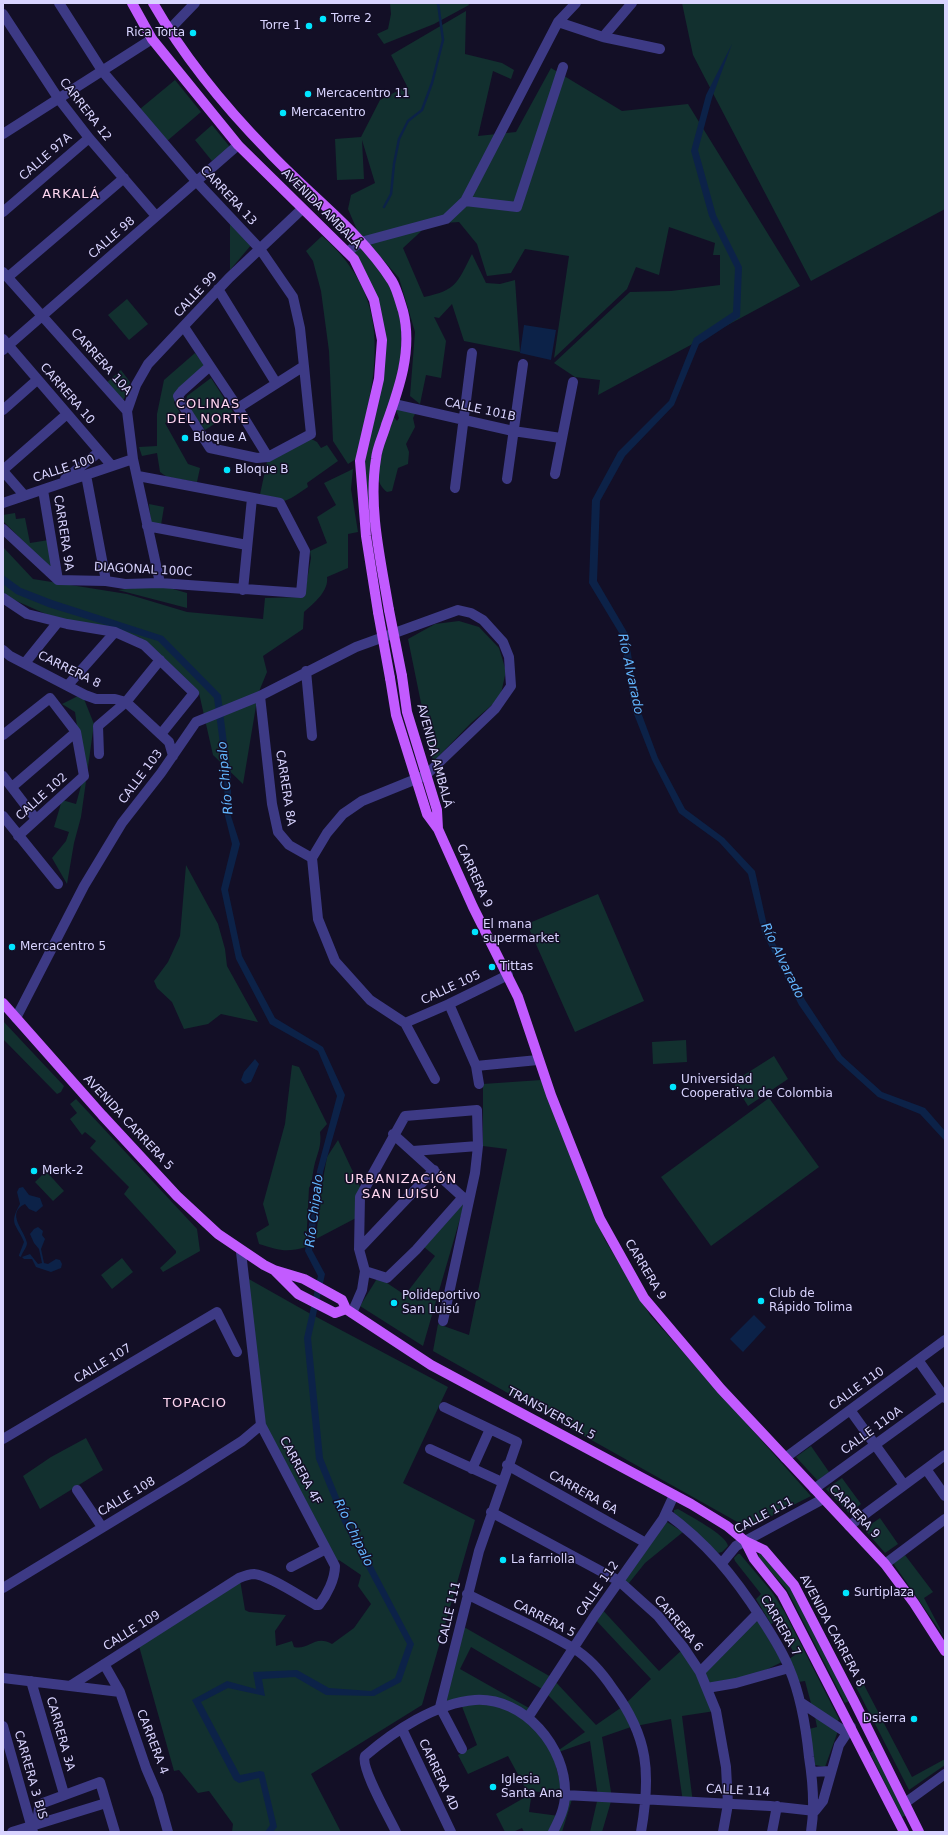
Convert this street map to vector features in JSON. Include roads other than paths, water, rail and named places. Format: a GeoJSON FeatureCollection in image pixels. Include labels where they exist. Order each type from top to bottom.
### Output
{"type":"FeatureCollection","features":[{"type":"Feature","properties":{"kind":"main road","name":"AVENIDA AMBALÁ"},"geometry":{"type":"LineString","coordinates":[[132,3],[152,39],[238,145],[354,259],[374,300],[382,340],[380,379],[360,461],[366,536],[396,715],[415,780],[427,814],[438,830]]}},
{"type":"Feature","properties":{"kind":"main road","name":"AVENIDA AMBALÁ"},"geometry":{"type":"LineString","coordinates":[[153,3],[169,30],[201,76],[266,150],[360,242],[392,282],[403,312],[407,347],[400,384],[376,458],[374,490],[377,535],[407,712],[436,810],[438,830]]}},
{"type":"Feature","properties":{"kind":"main road","name":"CARRERA 9"},"geometry":{"type":"LineString","coordinates":[[438,830],[473,907],[518,997],[538,1060],[600,1220],[644,1298],[721,1388],[884,1564],[914,1603],[945,1652]]}},
{"type":"Feature","properties":{"kind":"main road","name":"AVENIDA CARRERA 5"},"geometry":{"type":"LineString","coordinates":[[3,1003],[176,1196],[218,1234],[241,1252]]}},
{"type":"Feature","properties":{"kind":"main road","name":"TRANSVERSAL 5"},"geometry":{"type":"LineString","coordinates":[[241,1252],[274,1270],[304,1279],[431,1365],[674,1495],[727,1526],[745,1541]]}},
{"type":"Feature","properties":{"kind":"main road","name":"TRANSVERSAL 5"},"geometry":{"type":"LineString","coordinates":[[274,1270],[298,1294],[335,1313],[347,1308]]}},
{"type":"Feature","properties":{"kind":"main road"},"geometry":{"type":"LineString","coordinates":[[745,1541],[754,1559],[782,1594],[849,1730],[904,1832]]}},
{"type":"Feature","properties":{"kind":"main road","name":"AVENIDA CARRERA 8"},"geometry":{"type":"LineString","coordinates":[[745,1541],[764,1550],[794,1585],[919,1832]]}},
{"type":"Feature","properties":{"kind":"street","name":"CARRERA 13"},"geometry":{"type":"LineString","coordinates":[[59,3],[103,72],[196,181],[260,250],[293,297],[300,328],[311,434],[268,457]]}},
{"type":"Feature","properties":{"kind":"street"},"geometry":{"type":"LineString","coordinates":[[169,30],[195,3]]}},
{"type":"Feature","properties":{"kind":"street"},"geometry":{"type":"LineString","coordinates":[[346,252],[360,242],[446,219],[465,201],[558,22],[576,3]]}},
{"type":"Feature","properties":{"kind":"street"},"geometry":{"type":"LineString","coordinates":[[603,37],[632,3]]}},
{"type":"Feature","properties":{"kind":"street","name":"CARRERA 12"},"geometry":{"type":"LineString","coordinates":[[3,14],[58,98],[89,138],[156,216]]}},
{"type":"Feature","properties":{"kind":"street"},"geometry":{"type":"LineString","coordinates":[[558,22],[603,37],[660,49]]}},
{"type":"Feature","properties":{"kind":"street"},"geometry":{"type":"LineString","coordinates":[[3,134],[58,98],[103,72],[152,39]]}},
{"type":"Feature","properties":{"kind":"street"},"geometry":{"type":"LineString","coordinates":[[465,201],[517,207],[563,67]]}},
{"type":"Feature","properties":{"kind":"street","name":"CALLE 97A"},"geometry":{"type":"LineString","coordinates":[[3,212],[89,138]]}},
{"type":"Feature","properties":{"kind":"street","name":"CALLE 98"},"geometry":{"type":"LineString","coordinates":[[5,345],[42,317],[238,145]]}},
{"type":"Feature","properties":{"kind":"street"},"geometry":{"type":"LineString","coordinates":[[5,274],[124,178]]}},
{"type":"Feature","properties":{"kind":"street","name":"CALLE 99"},"geometry":{"type":"LineString","coordinates":[[127,411],[136,385],[148,364],[184,328],[218,289],[302,209]]}},
{"type":"Feature","properties":{"kind":"street","name":"CARRERA 10A"},"geometry":{"type":"LineString","coordinates":[[5,274],[127,411],[133,460],[138,476],[147,526],[160,583]]}},
{"type":"Feature","properties":{"kind":"street"},"geometry":{"type":"LineString","coordinates":[[218,289],[276,383]]}},
{"type":"Feature","properties":{"kind":"street"},"geometry":{"type":"LineString","coordinates":[[184,328],[210,366],[238,408],[268,457],[257,458],[210,448],[180,401],[178,396],[182,390],[210,366]]}},
{"type":"Feature","properties":{"kind":"street","name":"CARRERA 10"},"geometry":{"type":"LineString","coordinates":[[5,345],[112,466]]}},
{"type":"Feature","properties":{"kind":"street"},"geometry":{"type":"LineString","coordinates":[[455,488],[472,353]]}},
{"type":"Feature","properties":{"kind":"street"},"geometry":{"type":"LineString","coordinates":[[507,479],[523,364]]}},
{"type":"Feature","properties":{"kind":"street"},"geometry":{"type":"LineString","coordinates":[[238,408],[304,366]]}},
{"type":"Feature","properties":{"kind":"street"},"geometry":{"type":"LineString","coordinates":[[3,410],[37,380]]}},
{"type":"Feature","properties":{"kind":"street"},"geometry":{"type":"LineString","coordinates":[[555,474],[573,382]]}},
{"type":"Feature","properties":{"kind":"street","name":"CALLE 101B"},"geometry":{"type":"LineString","coordinates":[[394,404],[514,431],[561,438]]}},
{"type":"Feature","properties":{"kind":"street"},"geometry":{"type":"LineString","coordinates":[[24,496],[3,470],[67,414]]}},
{"type":"Feature","properties":{"kind":"street"},"geometry":{"type":"LineString","coordinates":[[62,482],[99,452]]}},
{"type":"Feature","properties":{"kind":"street","name":"CALLE 100"},"geometry":{"type":"LineString","coordinates":[[3,503],[62,482],[133,460]]}},
{"type":"Feature","properties":{"kind":"street"},"geometry":{"type":"LineString","coordinates":[[86,475],[106,581]]}},
{"type":"Feature","properties":{"kind":"street"},"geometry":{"type":"LineString","coordinates":[[138,476],[252,498],[243,590]]}},
{"type":"Feature","properties":{"kind":"street","name":"CARRERA 9A"},"geometry":{"type":"LineString","coordinates":[[43,490],[58,580]]}},
{"type":"Feature","properties":{"kind":"street","name":"DIAGONAL 100C"},"geometry":{"type":"LineString","coordinates":[[58,580],[106,581],[125,584],[160,583],[301,593],[305,550],[280,503],[252,498]]}},
{"type":"Feature","properties":{"kind":"street"},"geometry":{"type":"LineString","coordinates":[[147,526],[247,545]]}},
{"type":"Feature","properties":{"kind":"street"},"geometry":{"type":"LineString","coordinates":[[3,529],[58,580]]}},
{"type":"Feature","properties":{"kind":"street"},"geometry":{"type":"LineString","coordinates":[[3,598],[27,614],[58,622],[115,632],[144,645],[194,693],[161,734]]}},
{"type":"Feature","properties":{"kind":"street","name":"CALLE 103"},"geometry":{"type":"LineString","coordinates":[[16,1018],[88,880],[122,823],[173,756],[196,722],[230,710],[260,696],[306,671],[372,640],[458,610],[471,613],[483,620],[503,642],[509,657],[511,686],[503,699],[495,709],[426,775],[362,801],[343,814],[327,833],[312,858]]}},
{"type":"Feature","properties":{"kind":"street"},"geometry":{"type":"LineString","coordinates":[[25,663],[58,622]]}},
{"type":"Feature","properties":{"kind":"street"},"geometry":{"type":"LineString","coordinates":[[68,685],[115,632]]}},
{"type":"Feature","properties":{"kind":"street","name":"CARRERA 8"},"geometry":{"type":"LineString","coordinates":[[3,650],[25,663],[96,699],[116,698],[126,702]]}},
{"type":"Feature","properties":{"kind":"street"},"geometry":{"type":"LineString","coordinates":[[99,754],[98,726],[126,702],[160,660]]}},
{"type":"Feature","properties":{"kind":"street"},"geometry":{"type":"LineString","coordinates":[[306,671],[312,736]]}},
{"type":"Feature","properties":{"kind":"street","name":"CARRERA 8A"},"geometry":{"type":"LineString","coordinates":[[260,696],[272,804],[278,832],[290,845],[312,858]]}},
{"type":"Feature","properties":{"kind":"street"},"geometry":{"type":"LineString","coordinates":[[3,736],[50,698],[76,732],[12,787]]}},
{"type":"Feature","properties":{"kind":"street"},"geometry":{"type":"LineString","coordinates":[[126,702],[169,742],[173,756]]}},
{"type":"Feature","properties":{"kind":"street","name":"CALLE 102"},"geometry":{"type":"LineString","coordinates":[[18,836],[84,776],[76,732]]}},
{"type":"Feature","properties":{"kind":"street"},"geometry":{"type":"LineString","coordinates":[[3,776],[36,819]]}},
{"type":"Feature","properties":{"kind":"street"},"geometry":{"type":"LineString","coordinates":[[5,823],[18,836],[58,884]]}},
{"type":"Feature","properties":{"kind":"street"},"geometry":{"type":"LineString","coordinates":[[312,858],[318,918],[335,961],[370,1000],[405,1022],[435,1079]]}},
{"type":"Feature","properties":{"kind":"street","name":"CALLE 105"},"geometry":{"type":"LineString","coordinates":[[405,1022],[449,1004],[508,975]]}},
{"type":"Feature","properties":{"kind":"street"},"geometry":{"type":"LineString","coordinates":[[449,1004],[476,1066],[479,1084]]}},
{"type":"Feature","properties":{"kind":"street"},"geometry":{"type":"LineString","coordinates":[[476,1066],[538,1060]]}},
{"type":"Feature","properties":{"kind":"street"},"geometry":{"type":"LineString","coordinates":[[347,1308],[362,1290],[365,1271],[359,1249],[360,1197],[393,1134],[405,1116],[477,1110],[478,1146],[475,1173],[465,1200],[443,1321]]}},
{"type":"Feature","properties":{"kind":"street"},"geometry":{"type":"LineString","coordinates":[[393,1134],[465,1200]]}},
{"type":"Feature","properties":{"kind":"street"},"geometry":{"type":"LineString","coordinates":[[413,1151],[478,1146]]}},
{"type":"Feature","properties":{"kind":"street"},"geometry":{"type":"LineString","coordinates":[[359,1249],[434,1170]]}},
{"type":"Feature","properties":{"kind":"street"},"geometry":{"type":"LineString","coordinates":[[365,1271],[387,1278],[465,1200]]}},
{"type":"Feature","properties":{"kind":"street","name":"CARRERA 4F"},"geometry":{"type":"LineString","coordinates":[[241,1252],[261,1425],[335,1566]]}},
{"type":"Feature","properties":{"kind":"street","name":"CALLE 107"},"geometry":{"type":"LineString","coordinates":[[3,1439],[217,1312],[237,1352]]}},
{"type":"Feature","properties":{"kind":"street","name":"CALLE 110"},"geometry":{"type":"LineString","coordinates":[[785,1458],[945,1340]]}},
{"type":"Feature","properties":{"kind":"street"},"geometry":{"type":"LineString","coordinates":[[918,1360],[944,1396]]}},
{"type":"Feature","properties":{"kind":"street","name":"CALLE 110A"},"geometry":{"type":"LineString","coordinates":[[814,1489],[944,1396]]}},
{"type":"Feature","properties":{"kind":"street"},"geometry":{"type":"LineString","coordinates":[[444,1407],[490,1429],[472,1469]]}},
{"type":"Feature","properties":{"kind":"street"},"geometry":{"type":"LineString","coordinates":[[850,1410],[904,1485]]}},
{"type":"Feature","properties":{"kind":"street","name":"CALLE 108"},"geometry":{"type":"LineString","coordinates":[[3,1588],[242,1441],[261,1425]]}},
{"type":"Feature","properties":{"kind":"street","name":"CALLE 111"},"geometry":{"type":"LineString","coordinates":[[440,1707],[467,1594],[491,1512],[507,1465],[517,1442],[490,1429]]}},
{"type":"Feature","properties":{"kind":"street"},"geometry":{"type":"LineString","coordinates":[[430,1449],[502,1482]]}},
{"type":"Feature","properties":{"kind":"street"},"geometry":{"type":"LineString","coordinates":[[849,1526],[945,1455]]}},
{"type":"Feature","properties":{"kind":"street","name":"CARRERA 6A"},"geometry":{"type":"LineString","coordinates":[[507,1465],[646,1543]]}},
{"type":"Feature","properties":{"kind":"street"},"geometry":{"type":"LineString","coordinates":[[926,1469],[945,1496]]}},
{"type":"Feature","properties":{"kind":"street"},"geometry":{"type":"LineString","coordinates":[[78,1490],[102,1527]]}},
{"type":"Feature","properties":{"kind":"street","name":"CALLE 112"},"geometry":{"type":"LineString","coordinates":[[528,1716],[666,1513],[674,1495]]}},
{"type":"Feature","properties":{"kind":"street","name":"CALLE 111"},"geometry":{"type":"LineString","coordinates":[[722,1563],[736,1546],[823,1499]]}},
{"type":"Feature","properties":{"kind":"street","name":"CARRERA 6"},"geometry":{"type":"LineString","coordinates":[[491,1512],[619,1581],[658,1616],[684,1648],[700,1672],[716,1710],[721,1732],[726,1767],[728,1804],[723,1832]]}},
{"type":"Feature","properties":{"kind":"street","name":"CARRERA 7"},"geometry":{"type":"LineString","coordinates":[[666,1513],[688,1529],[722,1563],[758,1613],[789,1668],[800,1702],[806,1734],[815,1811],[812,1832]]}},
{"type":"Feature","properties":{"kind":"street"},"geometry":{"type":"LineString","coordinates":[[884,1564],[945,1519]]}},
{"type":"Feature","properties":{"kind":"street"},"geometry":{"type":"LineString","coordinates":[[291,1567],[326,1549]]}},
{"type":"Feature","properties":{"kind":"street","name":"CALLE 109"},"geometry":{"type":"LineString","coordinates":[[74,1685],[104,1664],[239,1578],[253,1574],[268,1579],[318,1605],[326,1595],[335,1573],[335,1566]]}},
{"type":"Feature","properties":{"kind":"street","name":"CARRERA 5"},"geometry":{"type":"LineString","coordinates":[[467,1594],[574,1648],[604,1676],[625,1705],[636,1724],[641,1741],[647,1775],[647,1799],[642,1832]]}},
{"type":"Feature","properties":{"kind":"street"},"geometry":{"type":"LineString","coordinates":[[700,1672],[758,1613]]}},
{"type":"Feature","properties":{"kind":"street","name":"CARRERA 4"},"geometry":{"type":"LineString","coordinates":[[104,1664],[120,1692],[146,1768],[158,1796],[168,1832]]}},
{"type":"Feature","properties":{"kind":"street"},"geometry":{"type":"LineString","coordinates":[[707,1688],[736,1684],[789,1668]]}},
{"type":"Feature","properties":{"kind":"street"},"geometry":{"type":"LineString","coordinates":[[3,1678],[74,1685],[120,1692]]}},
{"type":"Feature","properties":{"kind":"street","name":"CARRERA 3A"},"geometry":{"type":"LineString","coordinates":[[31,1680],[64,1794]]}},
{"type":"Feature","properties":{"kind":"street"},"geometry":{"type":"LineString","coordinates":[[396,1832],[370,1780],[364,1764],[365,1756],[402,1729],[440,1707],[476,1700],[501,1704],[528,1716],[544,1734],[558,1755],[563,1772],[565,1795],[561,1817],[553,1832]]}},
{"type":"Feature","properties":{"kind":"street"},"geometry":{"type":"LineString","coordinates":[[800,1702],[849,1730],[839,1746],[823,1801],[815,1811]]}},
{"type":"Feature","properties":{"kind":"street"},"geometry":{"type":"LineString","coordinates":[[440,1707],[462,1749]]}},
{"type":"Feature","properties":{"kind":"street","name":"CARRERA 3 BIS"},"geometry":{"type":"LineString","coordinates":[[3,1726],[34,1828]]}},
{"type":"Feature","properties":{"kind":"street","name":"CARRERA 4D"},"geometry":{"type":"LineString","coordinates":[[402,1729],[451,1832]]}},
{"type":"Feature","properties":{"kind":"street"},"geometry":{"type":"LineString","coordinates":[[811,1772],[832,1771]]}},
{"type":"Feature","properties":{"kind":"street"},"geometry":{"type":"LineString","coordinates":[[905,1803],[945,1774]]}},
{"type":"Feature","properties":{"kind":"street"},"geometry":{"type":"LineString","coordinates":[[34,1828],[39,1808],[43,1803],[100,1782],[115,1832]]}},
{"type":"Feature","properties":{"kind":"street","name":"CALLE 114"},"geometry":{"type":"LineString","coordinates":[[565,1795],[776,1806],[815,1811]]}},
{"type":"Feature","properties":{"kind":"street"},"geometry":{"type":"LineString","coordinates":[[12,1832],[34,1828],[106,1803]]}},
{"type":"Feature","properties":{"kind":"street"},"geometry":{"type":"LineString","coordinates":[[772,1832],[776,1806]]}},
{"type":"Feature","properties":{"kind":"water","name":"Río Alvarado"},"geometry":{"type":"Polygon","coordinates":[[[732,44],[712,98],[698,150],[716,215],[742,267],[740,317],[699,344],[674,405],[625,456],[600,501],[597,581],[628,634],[639,707],[658,758],[685,809],[724,838],[755,871],[768,930],[805,1000],[842,1056],[882,1092],[925,1108],[945,1131],[945,1141],[920,1114],[878,1097],[837,1060],[799,1005],[762,932],[748,874],[719,842],[679,813],[652,760],[632,709],[621,636],[589,583],[592,500],[618,452],[669,401],[694,338],[733,312],[735,268],[709,216],[691,151],[706,95],[732,44]]]}},
{"type":"Feature","properties":{"kind":"water"},"geometry":{"type":"Polygon","coordinates":[[[524,325],[556,330],[551,360],[520,353],[524,325]]]}},
{"type":"Feature","properties":{"kind":"water","name":"Río Chipalo"},"geometry":{"type":"Polygon","coordinates":[[[3,575],[21,588],[52,600],[163,636],[221,695],[231,776],[231,816],[240,844],[228,890],[242,956],[275,1018],[323,1047],[345,1095],[323,1172],[312,1250],[325,1274],[311,1338],[323,1458],[347,1517],[414,1644],[401,1682],[374,1696],[326,1695],[295,1677],[262,1679],[265,1696],[228,1688],[201,1702],[240,1775],[260,1771],[264,1772],[277,1827],[273,1832],[265,1832],[270,1825],[259,1778],[239,1783],[234,1780],[192,1700],[227,1681],[256,1689],[253,1672],[297,1670],[329,1688],[371,1691],[395,1678],[407,1644],[342,1522],[316,1459],[304,1338],[318,1276],[305,1251],[317,1171],[337,1096],[318,1051],[270,1024],[236,959],[221,889],[232,844],[225,816],[224,775],[214,698],[158,641],[48,607],[16,594],[3,584],[3,575]]]}},
{"type":"Feature","properties":{"kind":"water"},"geometry":{"type":"Polygon","coordinates":[[[255,1059],[259,1064],[251,1082],[245,1084],[241,1080],[244,1072],[255,1059]]]}},
{"type":"Feature","properties":{"kind":"water"},"geometry":{"type":"Polygon","coordinates":[[[23,1187],[29,1195],[40,1198],[43,1206],[36,1212],[29,1209],[25,1204],[19,1208],[17,1212],[16,1217],[27,1243],[21,1257],[19,1255],[24,1242],[14,1221],[16,1211],[20,1204],[17,1192],[19,1188],[23,1187]]]}},
{"type":"Feature","properties":{"kind":"water"},"geometry":{"type":"Polygon","coordinates":[[[38,1227],[43,1231],[42,1235],[45,1239],[41,1249],[44,1263],[48,1264],[56,1259],[60,1260],[62,1264],[61,1268],[51,1272],[36,1267],[32,1259],[24,1259],[22,1257],[30,1254],[38,1264],[42,1263],[39,1249],[34,1243],[30,1234],[38,1227]]]}},
{"type":"Feature","properties":{"kind":"water"},"geometry":{"type":"Polygon","coordinates":[[[754,1315],[766,1327],[743,1352],[730,1339],[754,1315]]]}},
{"type":"Feature","properties":{"kind":"waterway"},"geometry":{"type":"LineString","coordinates":[[384,207],[391,194],[394,164],[399,139],[408,121],[422,110],[432,83],[443,40],[438,3]]}},
{"type":"Feature","properties":{"kind":"place","name":"Torre 2"},"geometry":{"type":"Point","coordinates":[323,19]}},
{"type":"Feature","properties":{"kind":"place","name":"Torre 1"},"geometry":{"type":"Point","coordinates":[309,26]}},
{"type":"Feature","properties":{"kind":"place","name":"Rica Torta"},"geometry":{"type":"Point","coordinates":[193,33]}},
{"type":"Feature","properties":{"kind":"place","name":"Mercacentro 11"},"geometry":{"type":"Point","coordinates":[308,94]}},
{"type":"Feature","properties":{"kind":"place","name":"Mercacentro"},"geometry":{"type":"Point","coordinates":[283,113]}},
{"type":"Feature","properties":{"kind":"place","name":"Bloque A"},"geometry":{"type":"Point","coordinates":[185,438]}},
{"type":"Feature","properties":{"kind":"place","name":"Bloque B"},"geometry":{"type":"Point","coordinates":[227,470]}},
{"type":"Feature","properties":{"kind":"place","name":"El mana supermarket"},"geometry":{"type":"Point","coordinates":[475,932]}},
{"type":"Feature","properties":{"kind":"place","name":"Mercacentro 5"},"geometry":{"type":"Point","coordinates":[12,947]}},
{"type":"Feature","properties":{"kind":"place","name":"Tittas"},"geometry":{"type":"Point","coordinates":[492,967]}},
{"type":"Feature","properties":{"kind":"place","name":"Universidad Cooperativa de Colombia"},"geometry":{"type":"Point","coordinates":[673,1087]}},
{"type":"Feature","properties":{"kind":"place","name":"Merk-2"},"geometry":{"type":"Point","coordinates":[34,1171]}},
{"type":"Feature","properties":{"kind":"place","name":"Club de Rápido Tolima"},"geometry":{"type":"Point","coordinates":[761,1301]}},
{"type":"Feature","properties":{"kind":"place","name":"Polideportivo San Luisú"},"geometry":{"type":"Point","coordinates":[394,1303]}},
{"type":"Feature","properties":{"kind":"place","name":"La farriolla"},"geometry":{"type":"Point","coordinates":[503,1560]}},
{"type":"Feature","properties":{"kind":"place","name":"Surtiplaza"},"geometry":{"type":"Point","coordinates":[846,1593]}},
{"type":"Feature","properties":{"kind":"place","name":"Dsierra"},"geometry":{"type":"Point","coordinates":[914,1719]}},
{"type":"Feature","properties":{"kind":"place","name":"Iglesia Santa Ana"},"geometry":{"type":"Point","coordinates":[493,1787]}},
{"type":"Feature","properties":{"kind":"district","name":"ARKALÁ"},"geometry":{"type":"Point","coordinates":[71,195]}},
{"type":"Feature","properties":{"kind":"district","name":"COLINAS DEL NORTE"},"geometry":{"type":"Point","coordinates":[208,412]}},
{"type":"Feature","properties":{"kind":"district","name":"URBANIZACIÓN SAN LUISÚ"},"geometry":{"type":"Point","coordinates":[401,1188]}},
{"type":"Feature","properties":{"kind":"district","name":"TOPACIO"},"geometry":{"type":"Point","coordinates":[195,1404]}}]}
